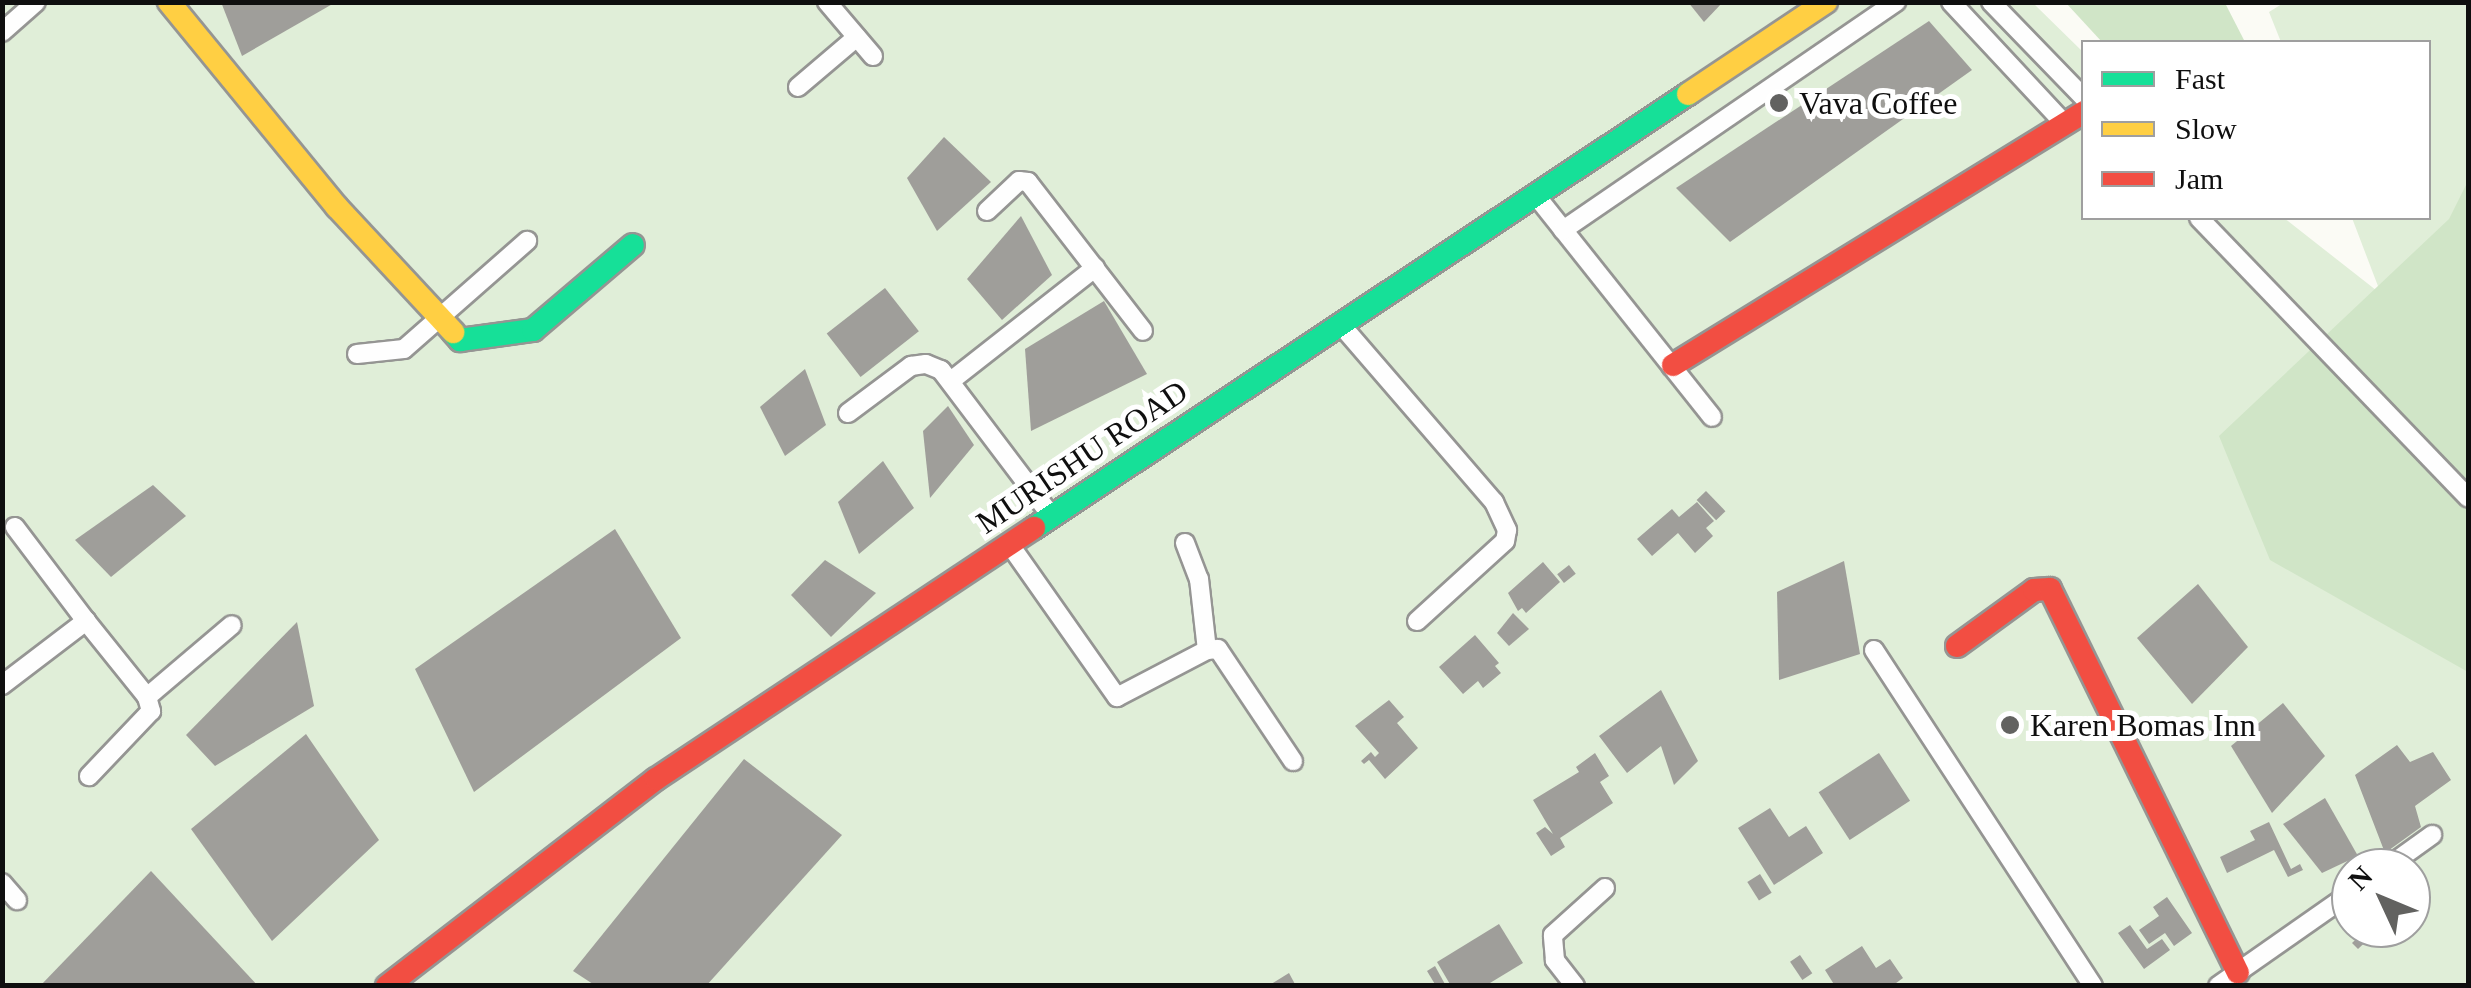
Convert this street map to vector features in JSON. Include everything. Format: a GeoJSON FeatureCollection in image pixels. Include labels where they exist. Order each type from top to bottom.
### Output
{"type":"FeatureCollection","features":[{"type":"Feature","properties":{"kind":"street"},"geometry":{"type":"LineString","coordinates":[[2,32],[36,2]]}},
{"type":"Feature","properties":{"kind":"street"},"geometry":{"type":"LineString","coordinates":[[169,2],[344,215],[460,340],[533,330],[633,245]]}},
{"type":"Feature","properties":{"kind":"street"},"geometry":{"type":"LineString","coordinates":[[827,2],[873,56]]}},
{"type":"Feature","properties":{"kind":"street","name":"MURISHU ROAD"},"geometry":{"type":"LineString","coordinates":[[387,986],[656,779],[1826,2]]}},
{"type":"Feature","properties":{"kind":"street"},"geometry":{"type":"LineString","coordinates":[[1563,230],[1896,2]]}},
{"type":"Feature","properties":{"kind":"street"},"geometry":{"type":"LineString","coordinates":[[1673,366],[2074,118],[1951,2]]}},
{"type":"Feature","properties":{"kind":"street"},"geometry":{"type":"LineString","coordinates":[[1991,2],[2081,95]]}},
{"type":"Feature","properties":{"kind":"street"},"geometry":{"type":"LineString","coordinates":[[798,87],[857,37]]}},
{"type":"Feature","properties":{"kind":"street"},"geometry":{"type":"LineString","coordinates":[[986,211],[1019,181],[1026,180],[1143,331]]}},
{"type":"Feature","properties":{"kind":"street"},"geometry":{"type":"LineString","coordinates":[[1537,197],[1712,417]]}},
{"type":"Feature","properties":{"kind":"street"},"geometry":{"type":"LineString","coordinates":[[2201,220],[2468,498]]}},
{"type":"Feature","properties":{"kind":"street"},"geometry":{"type":"LineString","coordinates":[[357,354],[404,349],[527,241]]}},
{"type":"Feature","properties":{"kind":"street"},"geometry":{"type":"LineString","coordinates":[[952,380],[1095,268]]}},
{"type":"Feature","properties":{"kind":"street"},"geometry":{"type":"LineString","coordinates":[[1342,326],[1494,502],[1508,530],[1505,541],[1417,621]]}},
{"type":"Feature","properties":{"kind":"street"},"geometry":{"type":"LineString","coordinates":[[848,413],[911,366],[926,364],[952,380],[1052,517]]}},
{"type":"Feature","properties":{"kind":"street"},"geometry":{"type":"LineString","coordinates":[[15,527],[147,697],[149,716],[89,776]]}},
{"type":"Feature","properties":{"kind":"street"},"geometry":{"type":"LineString","coordinates":[[1185,543],[1198,579],[1207,650]]}},
{"type":"Feature","properties":{"kind":"street"},"geometry":{"type":"LineString","coordinates":[[1010,545],[1116,698],[1207,650],[1218,649],[1293,762]]}},
{"type":"Feature","properties":{"kind":"street"},"geometry":{"type":"LineString","coordinates":[[1958,646],[2034,590],[2050,589],[2231,980],[2331,907]]}},
{"type":"Feature","properties":{"kind":"street"},"geometry":{"type":"LineString","coordinates":[[2,685],[86,621]]}},
{"type":"Feature","properties":{"kind":"street"},"geometry":{"type":"LineString","coordinates":[[147,697],[232,625]]}},
{"type":"Feature","properties":{"kind":"street"},"geometry":{"type":"LineString","coordinates":[[1874,650],[2093,986]]}},
{"type":"Feature","properties":{"kind":"street"},"geometry":{"type":"LineString","coordinates":[[2414,848],[2432,835]]}},
{"type":"Feature","properties":{"kind":"street"},"geometry":{"type":"LineString","coordinates":[[2,883],[17,900]]}},
{"type":"Feature","properties":{"kind":"street"},"geometry":{"type":"LineString","coordinates":[[1575,986],[1555,960],[1552,935],[1605,888]]}},
{"type":"Feature","properties":{"kind":"green space"},"geometry":{"type":"Polygon","coordinates":[[[2285,2],[2468,3],[2468,985],[3,985],[2,3],[2033,3],[2081,50],[2081,220],[2287,220],[2381,294],[2353,220],[2431,220],[2431,40],[2280,40],[2269,12],[2285,2]]]}},
{"type":"Feature","properties":{"kind":"green space"},"geometry":{"type":"Polygon","coordinates":[[[2066,3],[2225,3],[2244,40],[2100,40],[2066,3]]]}},
{"type":"Feature","properties":{"kind":"green space"},"geometry":{"type":"Polygon","coordinates":[[[2468,181],[2468,672],[2270,560],[2219,436],[2449,219],[2468,181]]]}},
{"type":"Feature","properties":{"kind":"building"},"geometry":{"type":"Polygon","coordinates":[[[221,2],[336,2],[242,56],[221,2]]]}},
{"type":"Feature","properties":{"kind":"building"},"geometry":{"type":"Polygon","coordinates":[[[1688,2],[1723,2],[1704,22],[1688,2]]]}},
{"type":"Feature","properties":{"kind":"building"},"geometry":{"type":"Polygon","coordinates":[[[1929,21],[1972,70],[1730,242],[1676,188],[1929,21]]]}},
{"type":"Feature","properties":{"kind":"building"},"geometry":{"type":"Polygon","coordinates":[[[944,137],[991,182],[937,231],[907,178],[944,137]]]}},
{"type":"Feature","properties":{"kind":"building"},"geometry":{"type":"Polygon","coordinates":[[[1021,216],[1052,275],[1002,320],[967,279],[1021,216]]]}},
{"type":"Feature","properties":{"kind":"building"},"geometry":{"type":"Polygon","coordinates":[[[885,288],[919,331],[861,377],[827,334],[885,288]]]}},
{"type":"Feature","properties":{"kind":"building"},"geometry":{"type":"Polygon","coordinates":[[[1104,301],[1147,374],[1031,431],[1025,349],[1104,301]]]}},
{"type":"Feature","properties":{"kind":"building"},"geometry":{"type":"Polygon","coordinates":[[[805,369],[826,425],[785,456],[760,407],[805,369]]]}},
{"type":"Feature","properties":{"kind":"building"},"geometry":{"type":"Polygon","coordinates":[[[948,406],[974,445],[930,498],[923,431],[948,406]]]}},
{"type":"Feature","properties":{"kind":"building"},"geometry":{"type":"Polygon","coordinates":[[[883,461],[914,508],[859,554],[838,502],[883,461]]]}},
{"type":"Feature","properties":{"kind":"building"},"geometry":{"type":"Polygon","coordinates":[[[153,485],[186,516],[111,577],[75,540],[153,485]]]}},
{"type":"Feature","properties":{"kind":"building"},"geometry":{"type":"Polygon","coordinates":[[[1706,491],[1725,511],[1716,520],[1697,500],[1706,491]]]}},
{"type":"Feature","properties":{"kind":"building"},"geometry":{"type":"Polygon","coordinates":[[[1697,502],[1714,521],[1706,528],[1713,536],[1695,553],[1678,533],[1652,556],[1637,539],[1672,509],[1679,517],[1697,502]]]}},
{"type":"Feature","properties":{"kind":"building"},"geometry":{"type":"Polygon","coordinates":[[[615,529],[681,638],[474,792],[415,669],[615,529]]]}},
{"type":"Feature","properties":{"kind":"building"},"geometry":{"type":"Polygon","coordinates":[[[825,560],[876,593],[831,637],[791,595],[825,560]]]}},
{"type":"Feature","properties":{"kind":"building"},"geometry":{"type":"Polygon","coordinates":[[[1844,561],[1860,654],[1779,680],[1777,592],[1844,561]]]}},
{"type":"Feature","properties":{"kind":"building"},"geometry":{"type":"Polygon","coordinates":[[[1543,562],[1560,582],[1526,613],[1522,608],[1518,611],[1508,593],[1543,562]]]}},
{"type":"Feature","properties":{"kind":"building"},"geometry":{"type":"Polygon","coordinates":[[[1569,565],[1576,574],[1564,583],[1557,574],[1569,565]]]}},
{"type":"Feature","properties":{"kind":"building"},"geometry":{"type":"Polygon","coordinates":[[[2198,584],[2248,647],[2192,704],[2137,638],[2198,584]]]}},
{"type":"Feature","properties":{"kind":"building"},"geometry":{"type":"Polygon","coordinates":[[[1513,613],[1529,629],[1509,646],[1497,633],[1513,613]]]}},
{"type":"Feature","properties":{"kind":"building"},"geometry":{"type":"Polygon","coordinates":[[[297,622],[314,706],[215,766],[186,735],[297,622]]]}},
{"type":"Feature","properties":{"kind":"building"},"geometry":{"type":"Polygon","coordinates":[[[1475,635],[1499,663],[1495,666],[1501,673],[1483,688],[1478,681],[1463,694],[1439,667],[1475,635]]]}},
{"type":"Feature","properties":{"kind":"building"},"geometry":{"type":"Polygon","coordinates":[[[1661,690],[1698,761],[1674,785],[1661,746],[1627,773],[1599,736],[1661,690]]]}},
{"type":"Feature","properties":{"kind":"building"},"geometry":{"type":"Polygon","coordinates":[[[1389,700],[1404,717],[1397,723],[1418,748],[1385,779],[1369,760],[1364,764],[1361,761],[1371,752],[1375,757],[1379,753],[1355,726],[1389,700]]]}},
{"type":"Feature","properties":{"kind":"building"},"geometry":{"type":"Polygon","coordinates":[[[2283,703],[2325,756],[2272,813],[2231,746],[2283,703]]]}},
{"type":"Feature","properties":{"kind":"building"},"geometry":{"type":"Polygon","coordinates":[[[306,734],[379,840],[272,941],[191,829],[306,734]]]}},
{"type":"Feature","properties":{"kind":"building"},"geometry":{"type":"Polygon","coordinates":[[[2397,745],[2410,762],[2433,752],[2451,780],[2415,806],[2421,827],[2392,848],[2383,848],[2355,775],[2397,745]]]}},
{"type":"Feature","properties":{"kind":"building"},"geometry":{"type":"Polygon","coordinates":[[[1595,753],[1609,776],[1600,782],[1613,803],[1560,838],[1565,847],[1551,856],[1536,833],[1545,827],[1553,834],[1533,800],[1579,772],[1576,767],[1595,753]]]}},
{"type":"Feature","properties":{"kind":"building"},"geometry":{"type":"Polygon","coordinates":[[[1879,753],[1910,801],[1850,840],[1819,792],[1879,753]]]}},
{"type":"Feature","properties":{"kind":"building"},"geometry":{"type":"Polygon","coordinates":[[[744,759],[842,835],[706,986],[596,986],[573,971],[744,759]]]}},
{"type":"Feature","properties":{"kind":"building"},"geometry":{"type":"Polygon","coordinates":[[[2325,798],[2353,848],[2331,848],[2331,869],[2322,873],[2283,824],[2325,798]]]}},
{"type":"Feature","properties":{"kind":"building"},"geometry":{"type":"Polygon","coordinates":[[[1770,808],[1789,837],[1806,826],[1823,853],[1774,885],[1738,828],[1770,808]]]}},
{"type":"Feature","properties":{"kind":"building"},"geometry":{"type":"Polygon","coordinates":[[[2269,822],[2291,869],[2300,864],[2303,870],[2288,877],[2274,850],[2227,873],[2220,857],[2255,840],[2250,831],[2269,822]]]}},
{"type":"Feature","properties":{"kind":"building"},"geometry":{"type":"Polygon","coordinates":[[[151,871],[258,986],[40,986],[151,871]]]}},
{"type":"Feature","properties":{"kind":"building"},"geometry":{"type":"Polygon","coordinates":[[[1760,874],[1772,893],[1759,901],[1747,882],[1760,874]]]}},
{"type":"Feature","properties":{"kind":"building"},"geometry":{"type":"Polygon","coordinates":[[[2167,897],[2192,933],[2174,946],[2165,933],[2149,944],[2139,930],[2159,916],[2153,907],[2167,897]]]}},
{"type":"Feature","properties":{"kind":"building"},"geometry":{"type":"Polygon","coordinates":[[[1499,924],[1523,963],[1485,986],[1451,986],[1437,962],[1499,924]]]}},
{"type":"Feature","properties":{"kind":"building"},"geometry":{"type":"Polygon","coordinates":[[[2130,925],[2147,949],[2162,939],[2170,950],[2144,969],[2118,933],[2130,925]]]}},
{"type":"Feature","properties":{"kind":"building"},"geometry":{"type":"Polygon","coordinates":[[[1862,946],[1876,968],[1890,959],[1903,978],[1892,986],[1835,986],[1825,970],[1862,946]]]}},
{"type":"Feature","properties":{"kind":"building"},"geometry":{"type":"Polygon","coordinates":[[[1800,955],[1812,973],[1802,980],[1790,962],[1800,955]]]}},
{"type":"Feature","properties":{"kind":"building"},"geometry":{"type":"Polygon","coordinates":[[[1435,966],[1446,986],[1436,986],[1427,971],[1435,966]]]}},
{"type":"Feature","properties":{"kind":"building"},"geometry":{"type":"Polygon","coordinates":[[[1289,973],[1296,986],[1268,986],[1289,973]]]}},
{"type":"Feature","properties":{"kind":"traffic: fast"},"geometry":{"type":"LineString","coordinates":[[1034,528],[1688,94]]}},
{"type":"Feature","properties":{"kind":"traffic: fast"},"geometry":{"type":"LineString","coordinates":[[453,332],[460,340],[533,330],[633,245]]}},
{"type":"Feature","properties":{"kind":"traffic: slow"},"geometry":{"type":"LineString","coordinates":[[169,2],[337,207],[453,332]]}},
{"type":"Feature","properties":{"kind":"traffic: slow"},"geometry":{"type":"LineString","coordinates":[[1688,94],[1826,2]]}},
{"type":"Feature","properties":{"kind":"traffic: jam"},"geometry":{"type":"LineString","coordinates":[[1673,365],[2081,114]]}},
{"type":"Feature","properties":{"kind":"traffic: jam"},"geometry":{"type":"LineString","coordinates":[[387,986],[656,779],[1034,528]]}},
{"type":"Feature","properties":{"kind":"traffic: jam"},"geometry":{"type":"LineString","coordinates":[[1957,646],[2034,590],[2050,589],[2238,972]]}},
{"type":"Feature","properties":{"kind":"place","name":"Vava Coffee"},"geometry":{"type":"Point","coordinates":[1779,103]}},
{"type":"Feature","properties":{"kind":"place","name":"Karen Bomas Inn"},"geometry":{"type":"Point","coordinates":[2010,725]}}]}
